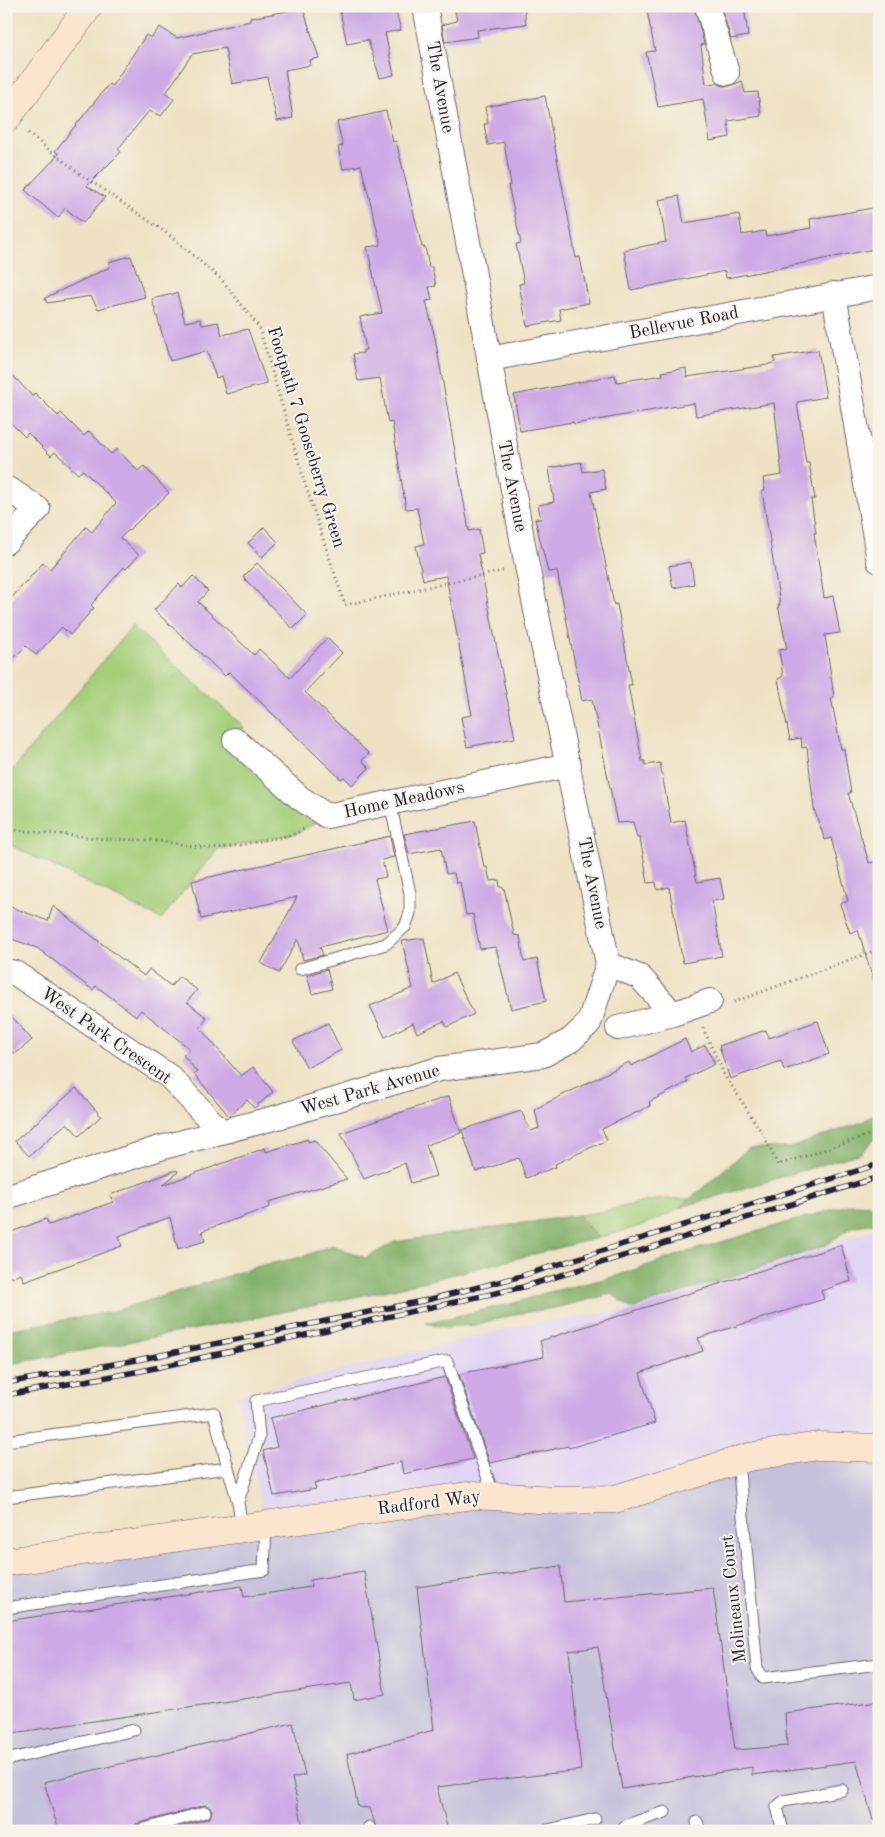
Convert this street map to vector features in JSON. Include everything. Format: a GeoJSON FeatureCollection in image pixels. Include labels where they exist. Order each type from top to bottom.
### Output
{"type":"FeatureCollection","features":[{"type":"Feature","properties":{"kind":"street"},"geometry":{"type":"LineString","coordinates":[[7,118],[89,6]]}},
{"type":"Feature","properties":{"kind":"street","name":"The Avenue"},"geometry":{"type":"LineString","coordinates":[[426,6],[527,566],[608,964]]}},
{"type":"Feature","properties":{"kind":"street"},"geometry":{"type":"LineString","coordinates":[[707,6],[727,73]]}},
{"type":"Feature","properties":{"kind":"street","name":"Bellevue Road"},"geometry":{"type":"LineString","coordinates":[[489,360],[879,287]]}},
{"type":"Feature","properties":{"kind":"street"},"geometry":{"type":"LineString","coordinates":[[834,294],[879,561]]}},
{"type":"Feature","properties":{"kind":"street"},"geometry":{"type":"LineString","coordinates":[[6,542],[46,515],[10,490]]}},
{"type":"Feature","properties":{"kind":"street","name":"Home Meadows"},"geometry":{"type":"LineString","coordinates":[[235,740],[300,798],[327,816],[569,765]]}},
{"type":"Feature","properties":{"kind":"street"},"geometry":{"type":"LineString","coordinates":[[608,964],[640,977],[693,1007]]}},
{"type":"Feature","properties":{"kind":"street","name":"West Park Avenue"},"geometry":{"type":"LineString","coordinates":[[6,1197],[220,1131],[278,1117],[439,1069],[543,1055],[571,1040],[589,1023],[608,964]]}},
{"type":"Feature","properties":{"kind":"street","name":"West Park Crescent"},"geometry":{"type":"LineString","coordinates":[[6,971],[15,973],[170,1077],[220,1131]]}},
{"type":"Feature","properties":{"kind":"street"},"geometry":{"type":"LineString","coordinates":[[618,1028],[693,1007]]}},
{"type":"Feature","properties":{"kind":"street","name":"Radford Way"},"geometry":{"type":"LineString","coordinates":[[6,1562],[474,1495],[555,1500],[615,1499],[738,1461],[818,1446],[879,1448]]}},
{"type":"Feature","properties":{"kind":"lane"},"geometry":{"type":"LineString","coordinates":[[300,969],[386,944],[405,926],[410,913],[410,893],[390,803]]}},
{"type":"Feature","properties":{"kind":"lane"},"geometry":{"type":"LineString","coordinates":[[238,1502],[259,1437],[256,1401],[447,1360],[494,1496]]}},
{"type":"Feature","properties":{"kind":"lane"},"geometry":{"type":"LineString","coordinates":[[6,1441],[214,1413],[238,1502],[254,1528],[264,1570],[6,1608]]}},
{"type":"Feature","properties":{"kind":"lane","name":"Molineaux Court"},"geometry":{"type":"LineString","coordinates":[[738,1461],[757,1668],[763,1678],[879,1664]]}},
{"type":"Feature","properties":{"kind":"lane"},"geometry":{"type":"LineString","coordinates":[[6,1498],[228,1468]]}},
{"type":"Feature","properties":{"kind":"lane"},"geometry":{"type":"LineString","coordinates":[[6,1760],[134,1730]]}},
{"type":"Feature","properties":{"kind":"lane"},"geometry":{"type":"LineString","coordinates":[[783,1831],[777,1808],[784,1801],[842,1790]]}},
{"type":"Feature","properties":{"kind":"lane"},"geometry":{"type":"LineString","coordinates":[[138,1831],[205,1812]]}},
{"type":"Feature","properties":{"kind":"lane"},"geometry":{"type":"LineString","coordinates":[[621,1831],[627,1824],[665,1812]]}},
{"type":"Feature","properties":{"kind":"lane"},"geometry":{"type":"LineString","coordinates":[[544,1831],[596,1818]]}},
{"type":"Feature","properties":{"kind":"path","name":"Footpath 7 Gooseberry Green"},"geometry":{"type":"LineString","coordinates":[[7,118],[76,171],[175,240],[222,280],[259,327],[306,487],[345,605],[527,566]]}},
{"type":"Feature","properties":{"kind":"path"},"geometry":{"type":"LineString","coordinates":[[6,829],[107,840],[150,840],[218,849],[292,835],[327,816]]}},
{"type":"Feature","properties":{"kind":"path"},"geometry":{"type":"LineString","coordinates":[[693,1007],[714,1009],[879,949]]}},
{"type":"Feature","properties":{"kind":"path"},"geometry":{"type":"LineString","coordinates":[[693,1007],[724,1074],[764,1136],[778,1166],[872,1134],[879,1144]]}},
{"type":"Feature","properties":{"kind":"shaded area"},"geometry":{"type":"Polygon","coordinates":[[[879,1228],[879,1448],[615,1499],[266,1526],[237,1396],[527,1324],[632,1309],[879,1228]]]}},
{"type":"Feature","properties":{"kind":"shaded area"},"geometry":{"type":"Polygon","coordinates":[[[879,1448],[879,1831],[6,1831],[6,1562],[242,1530],[555,1500],[738,1461],[879,1448]]]}},
{"type":"Feature","properties":{"kind":"green space"},"geometry":{"type":"Polygon","coordinates":[[[132,626],[244,727],[235,740],[327,816],[297,833],[218,849],[161,919],[6,843],[6,778],[132,626]]]}},
{"type":"Feature","properties":{"kind":"green space"},"geometry":{"type":"Polygon","coordinates":[[[879,1111],[879,1134],[861,1153],[679,1208],[749,1148],[790,1148],[862,1122],[879,1111]]]}},
{"type":"Feature","properties":{"kind":"green space"},"geometry":{"type":"Polygon","coordinates":[[[689,1199],[680,1207],[658,1219],[598,1238],[578,1215],[644,1202],[689,1199]]]}},
{"type":"Feature","properties":{"kind":"green space"},"geometry":{"type":"Polygon","coordinates":[[[851,1204],[879,1205],[879,1222],[851,1227],[825,1246],[632,1309],[612,1294],[555,1308],[516,1314],[475,1325],[445,1327],[426,1323],[514,1303],[545,1293],[613,1277],[687,1252],[851,1204]]]}},
{"type":"Feature","properties":{"kind":"green space"},"geometry":{"type":"Polygon","coordinates":[[[578,1215],[598,1238],[398,1288],[244,1320],[6,1365],[6,1330],[111,1312],[263,1265],[302,1257],[332,1245],[366,1258],[395,1242],[578,1215]]]}},
{"type":"Feature","properties":{"kind":"building"},"geometry":{"type":"Polygon","coordinates":[[[339,6],[368,6],[370,12],[395,8],[401,30],[385,33],[394,75],[380,78],[368,40],[347,44],[339,6]]]}},
{"type":"Feature","properties":{"kind":"building"},"geometry":{"type":"Polygon","coordinates":[[[454,6],[524,6],[526,24],[477,30],[478,37],[445,42],[442,25],[457,21],[454,6]]]}},
{"type":"Feature","properties":{"kind":"building"},"geometry":{"type":"Polygon","coordinates":[[[646,6],[694,6],[704,44],[701,45],[706,84],[717,83],[723,86],[730,86],[742,81],[745,93],[758,92],[761,116],[728,121],[730,137],[710,141],[703,99],[658,107],[646,52],[655,51],[646,6]]]}},
{"type":"Feature","properties":{"kind":"building"},"geometry":{"type":"Polygon","coordinates":[[[721,6],[744,6],[748,36],[731,39],[721,6]]]}},
{"type":"Feature","properties":{"kind":"building"},"geometry":{"type":"Polygon","coordinates":[[[303,8],[319,58],[310,60],[311,65],[285,70],[293,118],[277,121],[267,77],[232,84],[225,48],[192,54],[166,93],[174,99],[161,116],[149,111],[118,149],[121,152],[87,186],[105,197],[83,223],[65,208],[58,218],[25,190],[59,154],[55,151],[109,84],[112,86],[146,35],[151,38],[160,27],[177,38],[250,21],[250,18],[303,8]]]}},
{"type":"Feature","properties":{"kind":"building"},"geometry":{"type":"Polygon","coordinates":[[[545,96],[576,258],[580,257],[589,303],[559,309],[561,320],[527,326],[519,284],[524,283],[516,244],[521,243],[508,185],[511,185],[504,142],[488,145],[484,124],[488,124],[485,107],[545,96]]]}},
{"type":"Feature","properties":{"kind":"building"},"geometry":{"type":"Polygon","coordinates":[[[386,111],[393,142],[396,141],[422,247],[425,247],[429,267],[432,267],[436,286],[429,287],[432,300],[426,301],[435,338],[469,531],[479,529],[483,553],[478,554],[515,738],[467,747],[461,717],[472,715],[446,576],[423,580],[416,546],[424,544],[417,508],[406,509],[392,422],[388,423],[380,378],[358,381],[353,354],[363,353],[363,350],[366,350],[360,317],[382,313],[367,247],[381,245],[361,165],[343,169],[338,147],[343,146],[337,122],[386,111]]]}},
{"type":"Feature","properties":{"kind":"building"},"geometry":{"type":"Polygon","coordinates":[[[679,196],[684,223],[739,214],[742,235],[765,231],[766,236],[811,228],[810,219],[879,207],[879,248],[726,278],[725,271],[631,290],[624,250],[666,242],[659,200],[679,196]]]}},
{"type":"Feature","properties":{"kind":"building"},"geometry":{"type":"Polygon","coordinates":[[[131,256],[145,297],[98,309],[91,296],[47,303],[45,298],[110,267],[109,262],[131,256]]]}},
{"type":"Feature","properties":{"kind":"building"},"geometry":{"type":"Polygon","coordinates":[[[177,293],[185,322],[200,319],[202,325],[218,322],[222,335],[248,329],[267,384],[226,394],[221,376],[216,378],[207,351],[170,361],[152,299],[177,293]]]}},
{"type":"Feature","properties":{"kind":"building"},"geometry":{"type":"Polygon","coordinates":[[[818,350],[826,397],[797,402],[806,463],[809,463],[815,499],[811,499],[816,533],[814,533],[824,598],[833,596],[840,633],[825,635],[834,697],[831,697],[841,749],[844,749],[851,793],[848,793],[869,863],[879,861],[879,981],[874,982],[858,930],[850,933],[840,904],[848,901],[831,838],[825,840],[814,809],[807,747],[802,748],[801,738],[790,740],[778,679],[783,676],[779,650],[787,649],[778,605],[780,605],[762,491],[765,490],[763,478],[782,475],[774,403],[696,416],[694,403],[574,424],[573,422],[520,431],[514,395],[615,375],[617,382],[663,375],[662,372],[686,368],[687,377],[728,371],[767,365],[775,362],[774,357],[818,350]]]}},
{"type":"Feature","properties":{"kind":"building"},"geometry":{"type":"Polygon","coordinates":[[[6,368],[32,396],[35,393],[58,416],[61,413],[84,436],[89,431],[111,454],[117,449],[138,471],[144,466],[169,493],[120,538],[139,555],[126,569],[124,567],[91,605],[94,608],[70,635],[62,627],[36,655],[26,646],[6,666],[6,604],[43,563],[50,569],[86,527],[92,532],[116,503],[83,470],[78,474],[55,452],[51,456],[28,433],[25,437],[6,418],[6,368]]]}},
{"type":"Feature","properties":{"kind":"building"},"geometry":{"type":"Polygon","coordinates":[[[581,462],[583,472],[602,469],[606,489],[591,492],[614,605],[617,604],[632,685],[628,685],[642,761],[645,761],[645,765],[660,763],[671,823],[685,820],[697,882],[720,878],[724,899],[712,901],[722,956],[683,963],[669,887],[657,890],[656,882],[648,883],[640,838],[637,838],[633,822],[617,823],[592,699],[582,701],[557,571],[548,572],[535,519],[541,519],[538,505],[554,502],[549,468],[581,462]]]}},
{"type":"Feature","properties":{"kind":"building"},"geometry":{"type":"Polygon","coordinates":[[[264,527],[278,542],[262,557],[248,543],[264,527]]]}},
{"type":"Feature","properties":{"kind":"building"},"geometry":{"type":"Polygon","coordinates":[[[691,562],[694,584],[673,588],[669,566],[691,562]]]}},
{"type":"Feature","properties":{"kind":"building"},"geometry":{"type":"Polygon","coordinates":[[[257,563],[307,615],[293,629],[243,577],[257,563]]]}},
{"type":"Feature","properties":{"kind":"building"},"geometry":{"type":"Polygon","coordinates":[[[193,576],[208,591],[198,602],[254,655],[259,649],[290,678],[327,638],[342,653],[305,692],[369,754],[362,760],[369,768],[352,785],[344,777],[341,779],[229,672],[225,676],[154,610],[179,584],[182,588],[193,576]]]}},
{"type":"Feature","properties":{"kind":"building"},"geometry":{"type":"Polygon","coordinates":[[[475,821],[484,867],[487,867],[490,881],[499,880],[500,887],[504,888],[514,935],[520,936],[524,962],[537,959],[546,1001],[511,1009],[496,947],[480,949],[473,914],[466,915],[460,882],[456,883],[454,873],[446,874],[441,848],[409,854],[404,834],[475,821]]]}},
{"type":"Feature","properties":{"kind":"building"},"geometry":{"type":"Polygon","coordinates":[[[390,836],[394,857],[382,860],[386,877],[375,879],[388,930],[320,947],[323,955],[303,960],[298,939],[279,973],[261,963],[297,897],[201,919],[192,881],[390,836]]]}},
{"type":"Feature","properties":{"kind":"building"},"geometry":{"type":"Polygon","coordinates":[[[6,905],[48,921],[53,906],[144,976],[149,969],[171,986],[179,976],[197,990],[187,1002],[207,1018],[200,1028],[241,1076],[253,1067],[273,1092],[254,1108],[247,1100],[229,1116],[194,1074],[197,1072],[183,1055],[190,1049],[141,1010],[136,1016],[96,986],[93,990],[37,948],[6,937],[6,905]]]}},
{"type":"Feature","properties":{"kind":"building"},"geometry":{"type":"Polygon","coordinates":[[[424,938],[433,984],[454,973],[474,1014],[447,1027],[444,1021],[417,1033],[413,1023],[385,1037],[370,1006],[413,988],[402,941],[424,938]]]}},
{"type":"Feature","properties":{"kind":"building"},"geometry":{"type":"Polygon","coordinates":[[[327,969],[332,989],[312,994],[307,975],[327,969]]]}},
{"type":"Feature","properties":{"kind":"building"},"geometry":{"type":"Polygon","coordinates":[[[6,1010],[32,1040],[15,1054],[6,1044],[6,1010]]]}},
{"type":"Feature","properties":{"kind":"building"},"geometry":{"type":"Polygon","coordinates":[[[818,1021],[829,1054],[784,1070],[781,1061],[730,1079],[719,1046],[766,1030],[769,1038],[818,1021]]]}},
{"type":"Feature","properties":{"kind":"building"},"geometry":{"type":"Polygon","coordinates":[[[328,1023],[341,1050],[307,1068],[293,1041],[328,1023]]]}},
{"type":"Feature","properties":{"kind":"building"},"geometry":{"type":"Polygon","coordinates":[[[685,1039],[691,1052],[705,1045],[715,1064],[686,1078],[688,1082],[649,1102],[650,1106],[602,1129],[607,1140],[555,1164],[556,1167],[526,1178],[519,1158],[476,1172],[462,1130],[521,1111],[531,1131],[539,1128],[535,1109],[629,1062],[631,1066],[685,1039]]]}},
{"type":"Feature","properties":{"kind":"building"},"geometry":{"type":"Polygon","coordinates":[[[76,1088],[101,1116],[79,1136],[67,1123],[29,1156],[15,1141],[76,1088]]]}},
{"type":"Feature","properties":{"kind":"building"},"geometry":{"type":"Polygon","coordinates":[[[449,1096],[461,1133],[426,1145],[436,1176],[411,1183],[405,1163],[364,1179],[341,1133],[449,1096]]]}},
{"type":"Feature","properties":{"kind":"building"},"geometry":{"type":"Polygon","coordinates":[[[308,1139],[308,1142],[314,1140],[347,1179],[269,1202],[270,1207],[202,1231],[205,1241],[178,1249],[170,1217],[119,1236],[122,1246],[24,1281],[21,1274],[11,1278],[6,1266],[6,1234],[46,1219],[49,1225],[113,1202],[110,1195],[177,1170],[178,1172],[163,1185],[265,1148],[266,1152],[308,1139]]]}},
{"type":"Feature","properties":{"kind":"building"},"geometry":{"type":"Polygon","coordinates":[[[841,1245],[851,1281],[821,1291],[824,1299],[698,1338],[703,1351],[640,1373],[655,1423],[569,1448],[568,1446],[490,1463],[459,1374],[544,1357],[540,1341],[841,1245]]]}},
{"type":"Feature","properties":{"kind":"building"},"geometry":{"type":"Polygon","coordinates":[[[445,1377],[473,1459],[403,1474],[401,1462],[314,1484],[316,1489],[274,1496],[263,1451],[277,1447],[270,1418],[445,1377]]]}},
{"type":"Feature","properties":{"kind":"building"},"geometry":{"type":"Polygon","coordinates":[[[560,1566],[564,1602],[713,1588],[735,1750],[787,1746],[785,1713],[879,1701],[879,1820],[873,1820],[856,1761],[752,1775],[752,1767],[622,1789],[598,1647],[569,1651],[581,1770],[437,1787],[448,1831],[377,1831],[370,1808],[358,1807],[347,1754],[434,1730],[417,1587],[560,1566]]]}},
{"type":"Feature","properties":{"kind":"building"},"geometry":{"type":"Polygon","coordinates":[[[364,1571],[385,1694],[354,1700],[351,1683],[6,1734],[6,1621],[242,1586],[244,1597],[311,1587],[310,1580],[364,1571]]]}},
{"type":"Feature","properties":{"kind":"building"},"geometry":{"type":"Polygon","coordinates":[[[293,1723],[305,1775],[292,1778],[304,1831],[166,1831],[210,1818],[212,1810],[206,1805],[136,1824],[131,1831],[59,1831],[44,1782],[293,1723]]]}},
{"type":"Feature","properties":{"kind":"railway"},"geometry":{"type":"LineString","coordinates":[[6,1383],[137,1360],[427,1300],[518,1277],[879,1164]]}},
{"type":"Feature","properties":{"kind":"railway"},"geometry":{"type":"LineString","coordinates":[[6,1395],[141,1371],[523,1287],[879,1177]]}}]}
